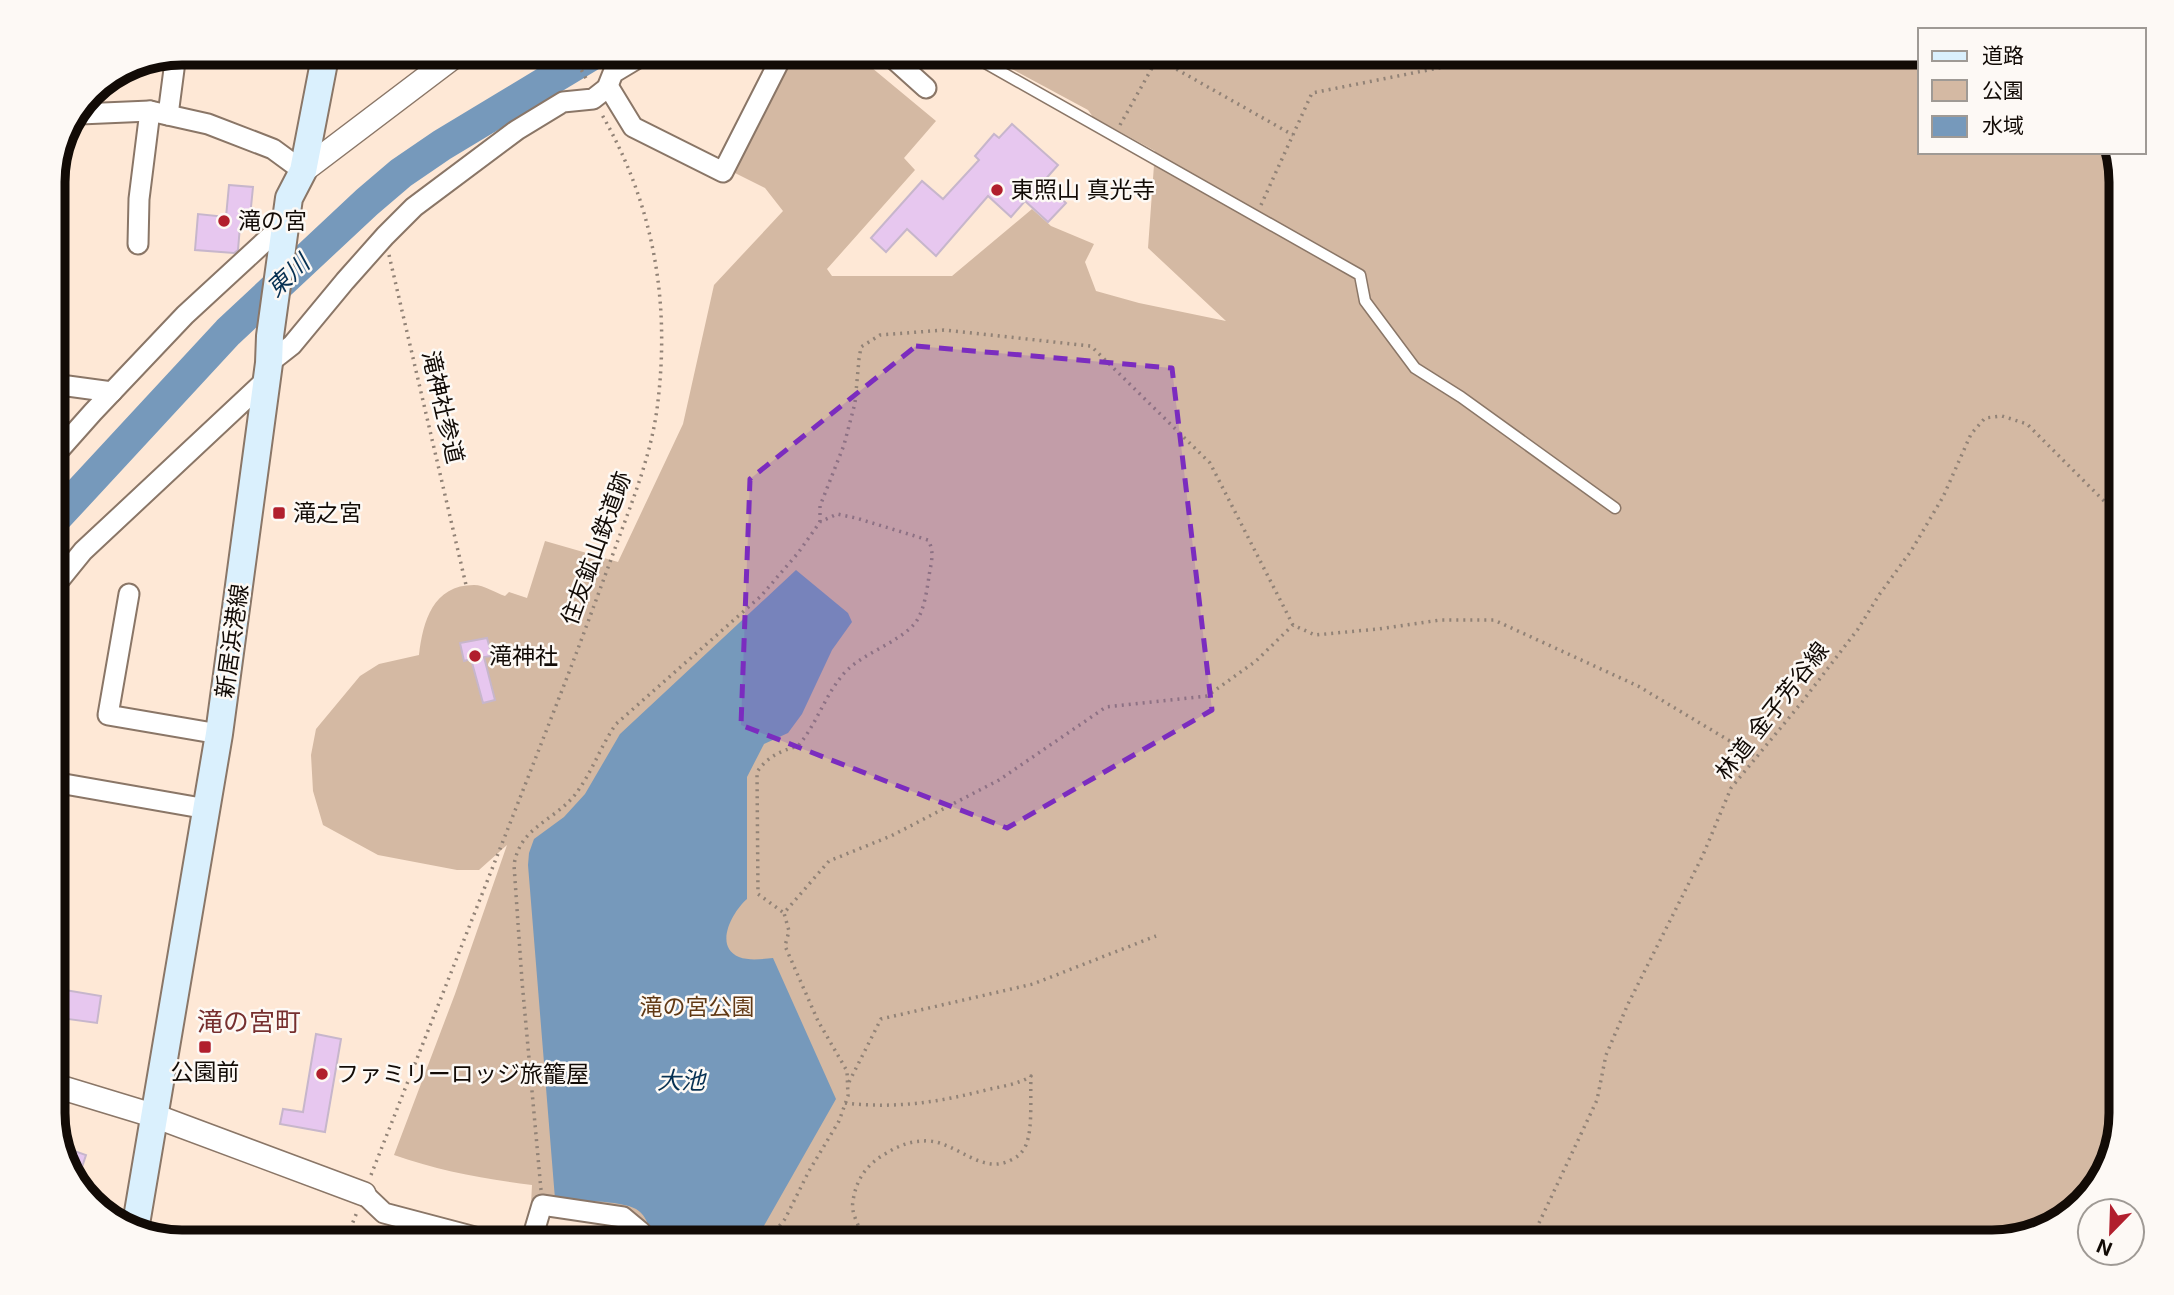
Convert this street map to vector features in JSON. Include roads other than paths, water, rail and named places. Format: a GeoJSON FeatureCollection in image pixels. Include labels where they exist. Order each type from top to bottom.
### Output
{"type":"FeatureCollection","features":[{"type":"Feature","properties":{"kind":"main road","name":"新居浜港線"},"geometry":{"type":"LineString","coordinates":[[137,1221],[219,734],[289,198],[303,171],[323,65]]}},
{"type":"Feature","properties":{"kind":"street"},"geometry":{"type":"LineString","coordinates":[[87,114],[159,113],[208,124],[273,149],[303,171],[429,65]]}},
{"type":"Feature","properties":{"kind":"street"},"geometry":{"type":"LineString","coordinates":[[65,573],[83,551],[268,372],[385,236],[414,207],[517,130],[563,102],[597,90],[613,74],[627,65]]}},
{"type":"Feature","properties":{"kind":"street"},"geometry":{"type":"LineString","coordinates":[[597,90],[633,127],[723,172],[777,65]]}},
{"type":"Feature","properties":{"kind":"street"},"geometry":{"type":"LineString","coordinates":[[900,65],[926,88]]}},
{"type":"Feature","properties":{"kind":"street"},"geometry":{"type":"LineString","coordinates":[[138,244],[139,199],[173,66]]}},
{"type":"Feature","properties":{"kind":"street"},"geometry":{"type":"LineString","coordinates":[[65,444],[186,315],[284,232]]}},
{"type":"Feature","properties":{"kind":"street"},"geometry":{"type":"LineString","coordinates":[[65,385],[112,391]]}},
{"type":"Feature","properties":{"kind":"street"},"geometry":{"type":"LineString","coordinates":[[129,594],[108,715],[219,734]]}},
{"type":"Feature","properties":{"kind":"street"},"geometry":{"type":"LineString","coordinates":[[65,784],[207,809]]}},
{"type":"Feature","properties":{"kind":"street"},"geometry":{"type":"LineString","coordinates":[[65,1089],[155,1116],[364,1194],[384,1213],[448,1230]]}},
{"type":"Feature","properties":{"kind":"street"},"geometry":{"type":"LineString","coordinates":[[535,1230],[542,1205],[623,1217],[639,1230]]}},
{"type":"Feature","properties":{"kind":"lane"},"geometry":{"type":"LineString","coordinates":[[989,65],[1360,275],[1365,300],[1415,368],[1461,397],[1615,508]]}},
{"type":"Feature","properties":{"kind":"water","name":"大池"},"geometry":{"type":"Polygon","coordinates":[[[796,570],[848,613],[852,622],[832,650],[802,714],[788,733],[764,744],[747,777],[747,899],[731,920],[726,937],[727,945],[731,952],[739,957],[773,958],[836,1099],[762,1230],[649,1230],[640,1212],[629,1206],[555,1199],[529,853],[534,839],[564,817],[585,794],[620,734],[796,570]]]}},
{"type":"Feature","properties":{"kind":"waterway","name":"東川"},"geometry":{"type":"LineString","coordinates":[[65,508],[228,332],[367,202],[401,173],[442,145],[574,65]]}},
{"type":"Feature","properties":{"kind":"place","name":"東照山 真光寺"},"geometry":{"type":"Point","coordinates":[997,190]}},
{"type":"Feature","properties":{"kind":"place","name":"滝の宮"},"geometry":{"type":"Point","coordinates":[224,221]}},
{"type":"Feature","properties":{"kind":"place","name":"滝之宮"},"geometry":{"type":"Point","coordinates":[279,513]}},
{"type":"Feature","properties":{"kind":"place","name":"滝神社"},"geometry":{"type":"Point","coordinates":[475,656]}},
{"type":"Feature","properties":{"kind":"place","name":"公園前"},"geometry":{"type":"Point","coordinates":[205,1047]}},
{"type":"Feature","properties":{"kind":"place","name":"ファミリーロッジ旅籠屋"},"geometry":{"type":"Point","coordinates":[322,1074]}},
{"type":"Feature","properties":{"kind":"district","name":"滝の宮町"},"geometry":{"type":"Point","coordinates":[249,1022]}},
{"type":"Feature","properties":{"kind":"park label","name":"滝の宮公園"},"geometry":{"type":"Point","coordinates":[697,1007]}}]}
